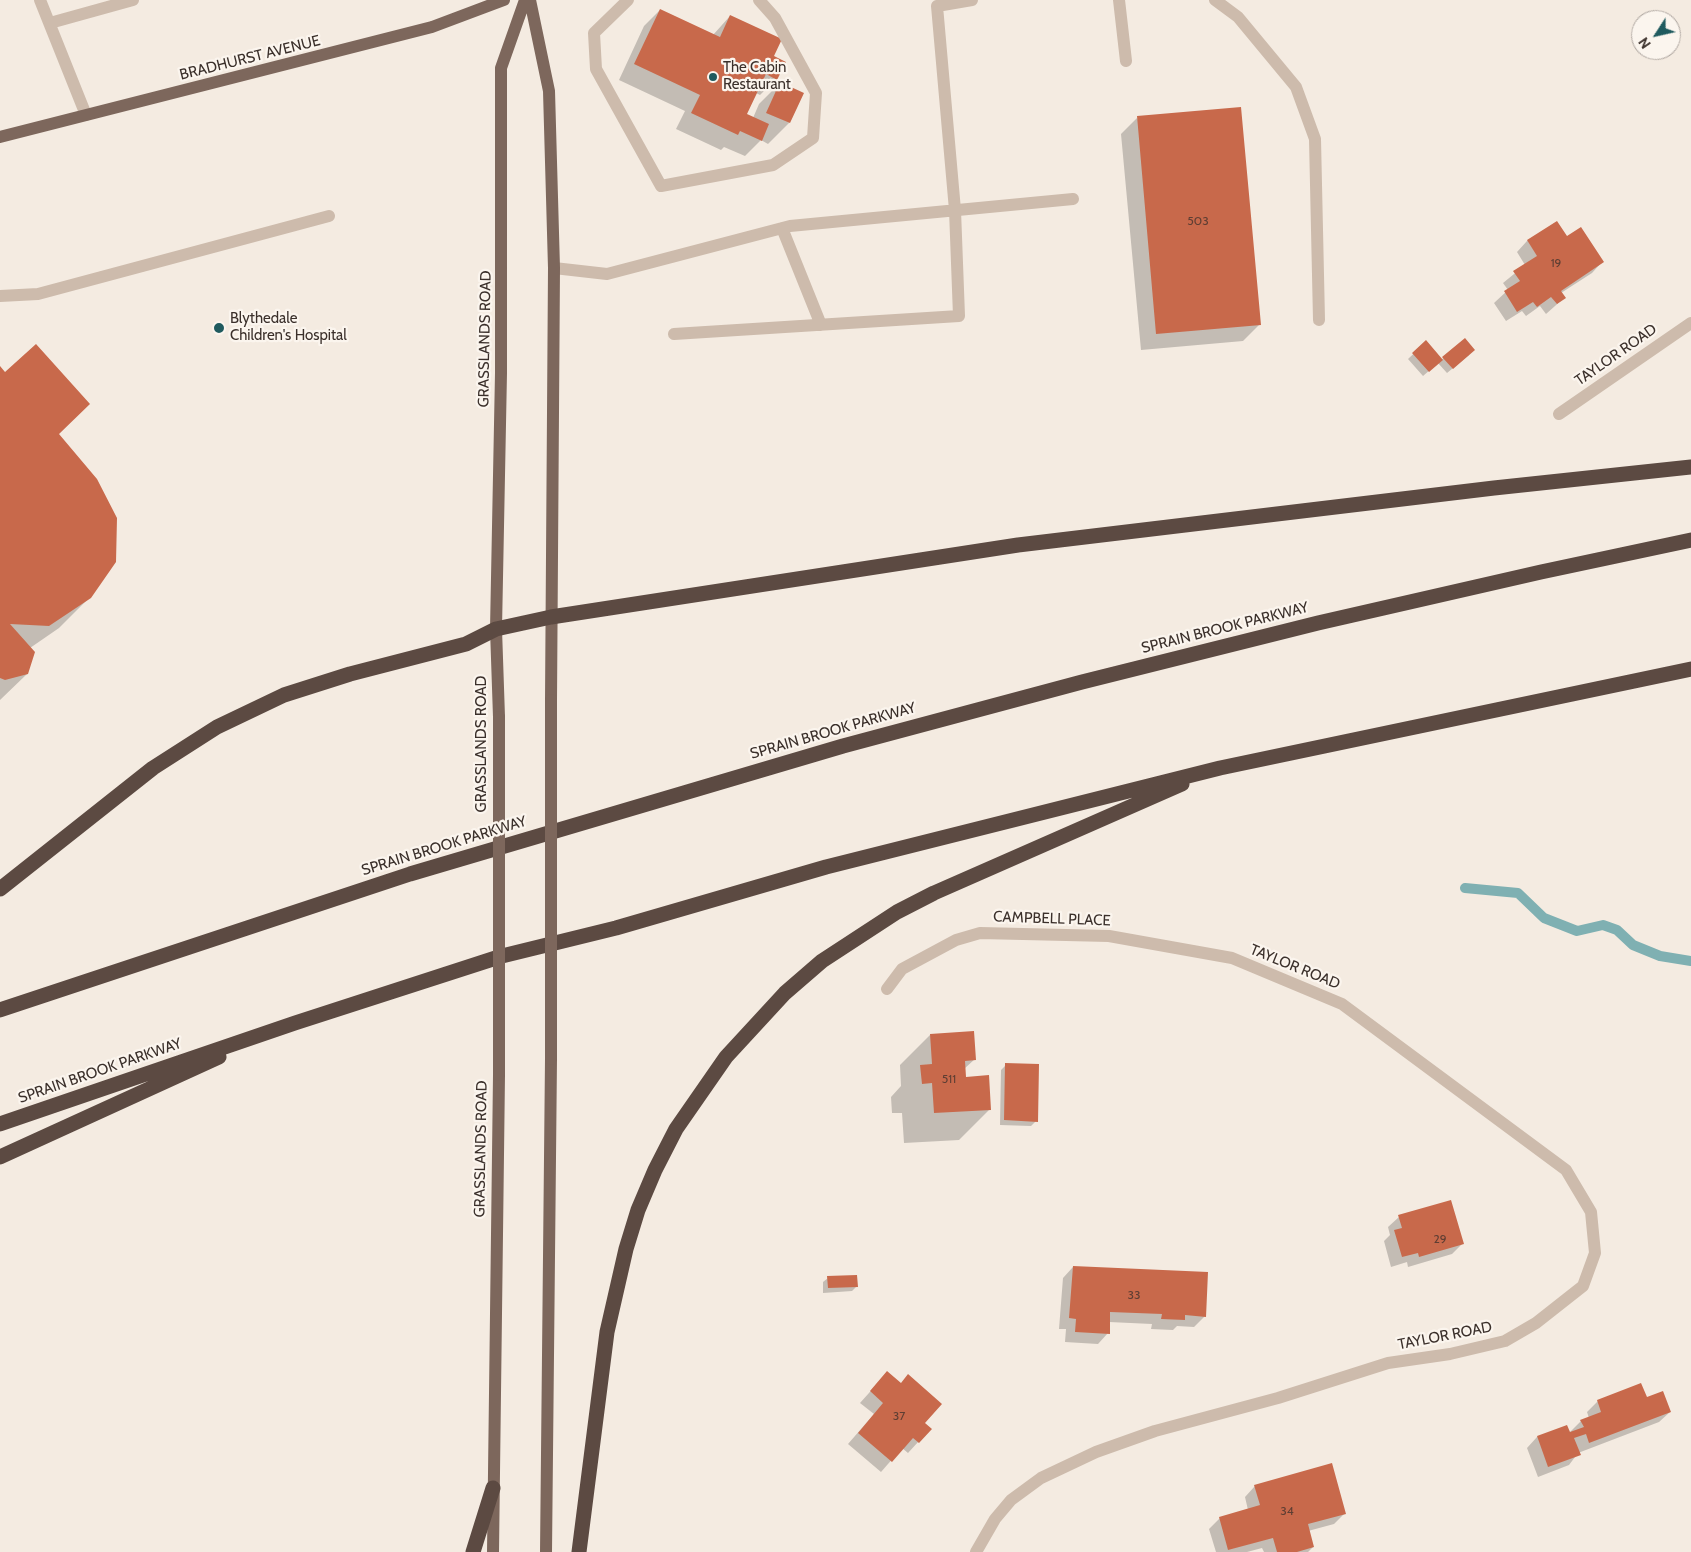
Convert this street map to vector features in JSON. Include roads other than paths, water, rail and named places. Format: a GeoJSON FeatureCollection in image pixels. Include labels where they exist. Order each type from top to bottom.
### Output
{"type":"FeatureCollection","features":[{"type":"Feature","properties":{"kind":"highway"},"geometry":{"type":"LineString","coordinates":[[0,889],[153,768],[216,727],[284,695],[350,674],[466,644],[496,629],[550,616],[1116,532],[1691,467]]}},
{"type":"Feature","properties":{"kind":"highway","name":"SPRAIN BROOK PARKWAY"},"geometry":{"type":"LineString","coordinates":[[0,1010],[401,877],[843,746],[1082,682],[1318,623],[1540,572],[1691,540]]}},
{"type":"Feature","properties":{"kind":"highway","name":"SPRAIN BROOK PARKWAY"},"geometry":{"type":"LineString","coordinates":[[0,1124],[295,1023],[502,956],[616,928],[826,867],[1220,768],[1691,669]]}},
{"type":"Feature","properties":{"kind":"highway"},"geometry":{"type":"LineString","coordinates":[[579,1552],[607,1332],[626,1249],[638,1210],[672,1137],[700,1092],[726,1058],[779,999],[822,962],[896,912],[934,892],[1220,768]]}},
{"type":"Feature","properties":{"kind":"highway"},"geometry":{"type":"LineString","coordinates":[[0,1157],[295,1023]]}},
{"type":"Feature","properties":{"kind":"highway"},"geometry":{"type":"LineString","coordinates":[[473,1552],[493,1488]]}},
{"type":"Feature","properties":{"kind":"main road","name":"BRADHURST AVENUE"},"geometry":{"type":"LineString","coordinates":[[0,137],[432,28],[504,0]]}},
{"type":"Feature","properties":{"kind":"main road","name":"GRASSLANDS ROAD"},"geometry":{"type":"LineString","coordinates":[[493,1552],[499,1075],[499,717],[496,629],[501,372],[501,68],[525,0]]}},
{"type":"Feature","properties":{"kind":"main road"},"geometry":{"type":"LineString","coordinates":[[530,0],[549,91],[554,268],[550,616],[551,1059],[546,1552]]}},
{"type":"Feature","properties":{"kind":"street"},"geometry":{"type":"LineString","coordinates":[[40,0],[86,115]]}},
{"type":"Feature","properties":{"kind":"street"},"geometry":{"type":"LineString","coordinates":[[50,22],[133,0]]}},
{"type":"Feature","properties":{"kind":"street"},"geometry":{"type":"LineString","coordinates":[[628,0],[594,33],[596,69],[661,186],[773,165],[813,138],[816,93],[775,18],[759,0]]}},
{"type":"Feature","properties":{"kind":"street"},"geometry":{"type":"LineString","coordinates":[[674,334],[959,316],[955,210],[937,6],[972,0]]}},
{"type":"Feature","properties":{"kind":"street"},"geometry":{"type":"LineString","coordinates":[[1119,0],[1126,61]]}},
{"type":"Feature","properties":{"kind":"street"},"geometry":{"type":"LineString","coordinates":[[1215,0],[1238,17],[1296,87],[1315,139],[1318,320]]}},
{"type":"Feature","properties":{"kind":"street"},"geometry":{"type":"LineString","coordinates":[[554,268],[607,274],[782,228],[1073,200]]}},
{"type":"Feature","properties":{"kind":"street"},"geometry":{"type":"LineString","coordinates":[[0,296],[38,294],[329,216]]}},
{"type":"Feature","properties":{"kind":"street"},"geometry":{"type":"LineString","coordinates":[[782,228],[821,325]]}},
{"type":"Feature","properties":{"kind":"street","name":"TAYLOR ROAD"},"geometry":{"type":"LineString","coordinates":[[1560,414],[1691,324]]}},
{"type":"Feature","properties":{"kind":"street","name":"CAMPBELL PLACE"},"geometry":{"type":"LineString","coordinates":[[887,989],[902,968],[956,940],[980,934],[1109,936],[1232,958]]}},
{"type":"Feature","properties":{"kind":"street","name":"TAYLOR ROAD"},"geometry":{"type":"LineString","coordinates":[[976,1552],[995,1519],[1011,1500],[1041,1478],[1096,1452],[1155,1431],[1278,1398],[1388,1363],[1450,1354],[1505,1340],[1536,1323],[1583,1286],[1595,1253],[1591,1212],[1566,1170],[1342,1004],[1232,958]]}},
{"type":"Feature","properties":{"kind":"waterway"},"geometry":{"type":"LineString","coordinates":[[1465,888],[1518,893],[1544,918],[1577,931],[1603,925],[1617,930],[1633,945],[1660,956],[1691,961]]}},
{"type":"Feature","properties":{"kind":"place","name":"The Cabin Restaurant"},"geometry":{"type":"Point","coordinates":[713,77]}},
{"type":"Feature","properties":{"kind":"place","name":"Blythedale Children's Hospital"},"geometry":{"type":"Point","coordinates":[219,328]}}]}
